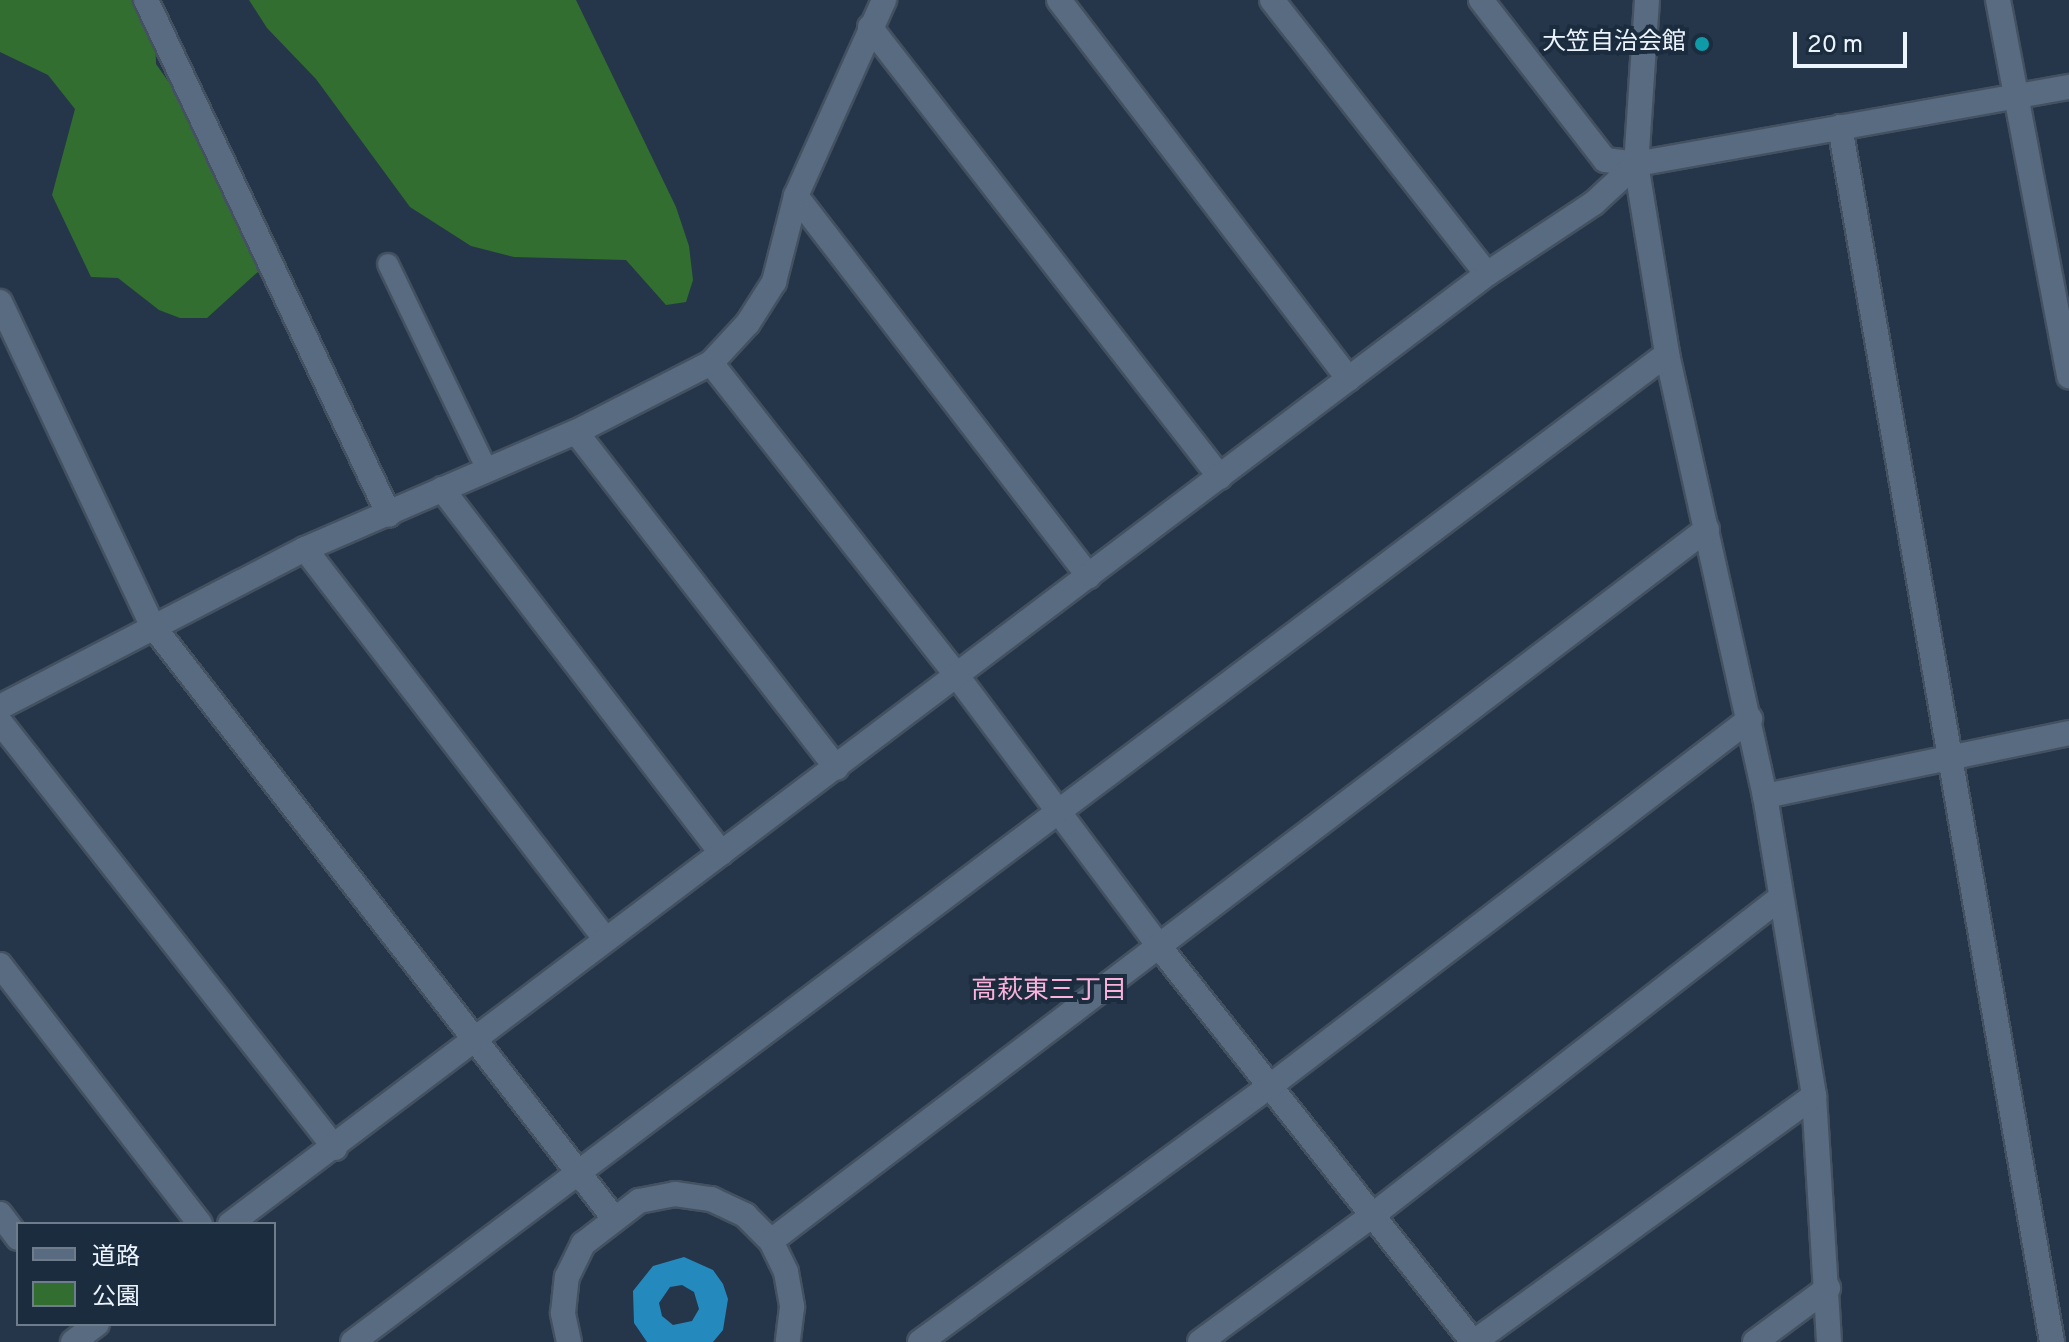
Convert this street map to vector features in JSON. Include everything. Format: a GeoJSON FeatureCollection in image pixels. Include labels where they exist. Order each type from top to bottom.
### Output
{"type":"FeatureCollection","features":[{"type":"Feature","properties":{"kind":"street"},"geometry":{"type":"LineString","coordinates":[[146,0],[389,515]]}},
{"type":"Feature","properties":{"kind":"street"},"geometry":{"type":"LineString","coordinates":[[0,707],[152,625],[305,549],[576,432],[711,363],[748,323],[774,282],[796,196],[884,0]]}},
{"type":"Feature","properties":{"kind":"street"},"geometry":{"type":"LineString","coordinates":[[1059,0],[1349,379]]}},
{"type":"Feature","properties":{"kind":"street"},"geometry":{"type":"LineString","coordinates":[[1272,0],[1487,274]]}},
{"type":"Feature","properties":{"kind":"street"},"geometry":{"type":"LineString","coordinates":[[1481,0],[1605,160],[1636,164],[2069,87]]}},
{"type":"Feature","properties":{"kind":"street"},"geometry":{"type":"LineString","coordinates":[[1647,0],[1636,164],[1667,354],[1765,796],[1814,1096],[1829,1342]]}},
{"type":"Feature","properties":{"kind":"street"},"geometry":{"type":"LineString","coordinates":[[1998,0],[2069,376]]}},
{"type":"Feature","properties":{"kind":"street"},"geometry":{"type":"LineString","coordinates":[[870,27],[1220,477]]}},
{"type":"Feature","properties":{"kind":"street"},"geometry":{"type":"LineString","coordinates":[[1840,127],[1947,755],[2052,1342]]}},
{"type":"Feature","properties":{"kind":"street"},"geometry":{"type":"LineString","coordinates":[[233,1222],[335,1148],[604,937],[837,768],[1487,274],[1594,203],[1636,164]]}},
{"type":"Feature","properties":{"kind":"street"},"geometry":{"type":"LineString","coordinates":[[796,196],[1089,576]]}},
{"type":"Feature","properties":{"kind":"street"},"geometry":{"type":"LineString","coordinates":[[0,302],[152,625],[576,1174],[613,1217]]}},
{"type":"Feature","properties":{"kind":"street"},"geometry":{"type":"LineString","coordinates":[[353,1342],[1667,354]]}},
{"type":"Feature","properties":{"kind":"street"},"geometry":{"type":"LineString","coordinates":[[711,363],[957,676],[1161,949],[1474,1342],[1814,1096]]}},
{"type":"Feature","properties":{"kind":"street"},"geometry":{"type":"LineString","coordinates":[[576,432],[837,768]]}},
{"type":"Feature","properties":{"kind":"street"},"geometry":{"type":"LineString","coordinates":[[442,489],[721,853]]}},
{"type":"Feature","properties":{"kind":"street"},"geometry":{"type":"LineString","coordinates":[[771,1241],[1161,949],[1707,529]]}},
{"type":"Feature","properties":{"kind":"street"},"geometry":{"type":"LineString","coordinates":[[305,549],[604,937]]}},
{"type":"Feature","properties":{"kind":"street"},"geometry":{"type":"LineString","coordinates":[[920,1342],[1269,1087],[1750,719]]}},
{"type":"Feature","properties":{"kind":"street"},"geometry":{"type":"LineString","coordinates":[[0,722],[335,1148]]}},
{"type":"Feature","properties":{"kind":"street"},"geometry":{"type":"LineString","coordinates":[[1765,796],[1947,755],[2069,733]]}},
{"type":"Feature","properties":{"kind":"street"},"geometry":{"type":"LineString","coordinates":[[1200,1342],[1373,1215],[1780,898]]}},
{"type":"Feature","properties":{"kind":"street"},"geometry":{"type":"LineString","coordinates":[[0,965],[198,1222]]}},
{"type":"Feature","properties":{"kind":"street"},"geometry":{"type":"LineString","coordinates":[[569,1342],[563,1313],[567,1277],[583,1244],[613,1217],[639,1201],[675,1194],[711,1199],[745,1215],[771,1241],[786,1272],[792,1307],[788,1342]]}},
{"type":"Feature","properties":{"kind":"street"},"geometry":{"type":"LineString","coordinates":[[0,1214],[16,1235]]}},
{"type":"Feature","properties":{"kind":"street"},"geometry":{"type":"LineString","coordinates":[[1755,1342],[1828,1288]]}},
{"type":"Feature","properties":{"kind":"lane"},"geometry":{"type":"LineString","coordinates":[[388,264],[487,470]]}},
{"type":"Feature","properties":{"kind":"green space"},"geometry":{"type":"Polygon","coordinates":[[[0,0],[154,0],[156,64],[183,102],[260,270],[207,318],[180,318],[159,310],[118,278],[91,277],[52,195],[75,109],[48,75],[0,52],[0,0]]]}},
{"type":"Feature","properties":{"kind":"green space"},"geometry":{"type":"Polygon","coordinates":[[[249,0],[576,0],[676,207],[689,246],[693,280],[686,302],[666,305],[626,260],[514,257],[471,246],[410,207],[316,79],[267,28],[249,0]]]}},
{"type":"Feature","properties":{"kind":"water"},"geometry":{"type":"Polygon","coordinates":[[[684,1257],[713,1270],[723,1284],[728,1299],[723,1330],[713,1342],[647,1342],[634,1323],[633,1291],[653,1266],[684,1257]],[[682,1285],[670,1287],[659,1303],[662,1316],[673,1325],[692,1321],[699,1309],[694,1292],[682,1285]]]}},
{"type":"Feature","properties":{"kind":"place","name":"大笠自治会館"},"geometry":{"type":"Point","coordinates":[1702,44]}},
{"type":"Feature","properties":{"kind":"district","name":"高萩東三丁目"},"geometry":{"type":"Point","coordinates":[1049,992]}}]}
